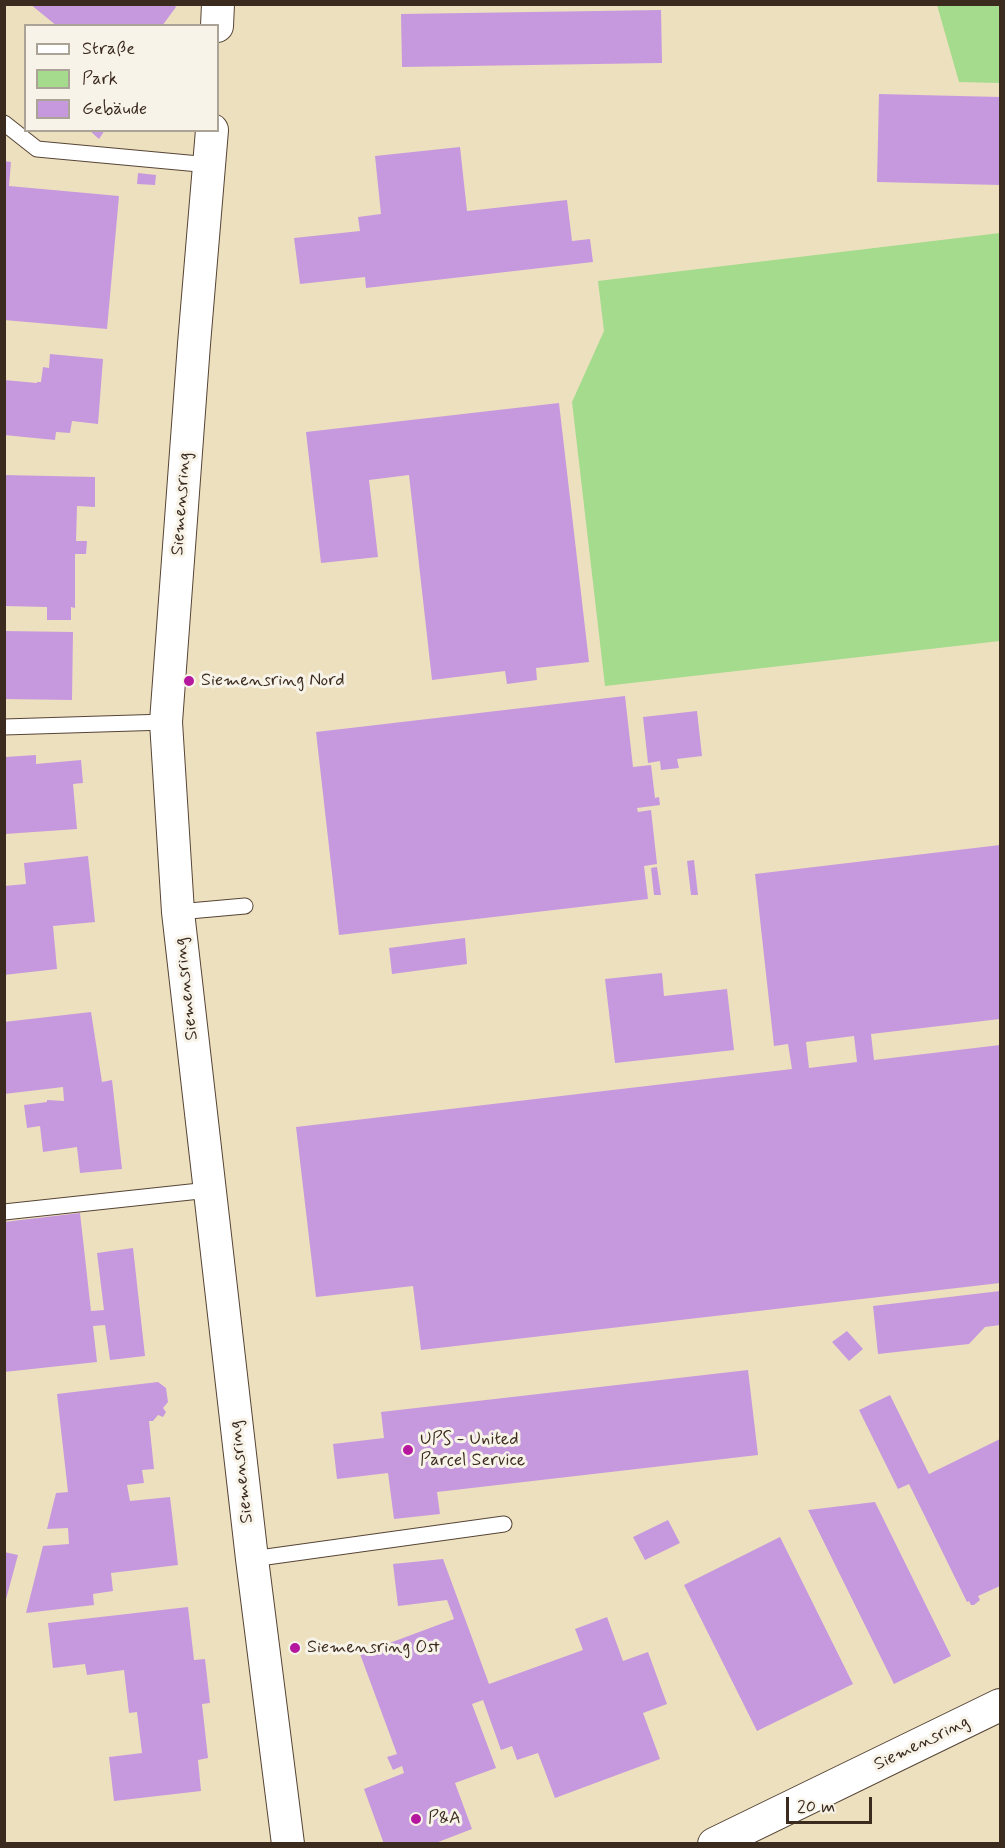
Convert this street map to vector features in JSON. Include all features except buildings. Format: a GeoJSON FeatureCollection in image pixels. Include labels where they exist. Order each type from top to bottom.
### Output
{"type":"FeatureCollection","features":[{"type":"Feature","properties":{"kind":"street"},"geometry":{"type":"LineString","coordinates":[[217,24],[218,4]]}},
{"type":"Feature","properties":{"kind":"street","name":"Siemensring"},"geometry":{"type":"LineString","coordinates":[[212,132],[166,722],[178,912],[252,1559],[288,1844]]}},
{"type":"Feature","properties":{"kind":"street","name":"Siemensring"},"geometry":{"type":"LineString","coordinates":[[714,1844],[1000,1705]]}},
{"type":"Feature","properties":{"kind":"lane"},"geometry":{"type":"LineString","coordinates":[[4,123],[37,149],[210,165]]}},
{"type":"Feature","properties":{"kind":"lane"},"geometry":{"type":"LineString","coordinates":[[4,727],[166,722]]}},
{"type":"Feature","properties":{"kind":"lane"},"geometry":{"type":"LineString","coordinates":[[178,912],[245,906]]}},
{"type":"Feature","properties":{"kind":"lane"},"geometry":{"type":"LineString","coordinates":[[4,1212],[209,1190]]}},
{"type":"Feature","properties":{"kind":"lane"},"geometry":{"type":"LineString","coordinates":[[252,1559],[504,1524]]}},
{"type":"Feature","properties":{"kind":"green space"},"geometry":{"type":"Polygon","coordinates":[[[937,5],[1000,5],[1000,83],[959,82],[937,5]]]}},
{"type":"Feature","properties":{"kind":"green space"},"geometry":{"type":"Polygon","coordinates":[[[1000,233],[1000,641],[605,686],[572,402],[604,331],[598,281],[1000,233]]]}},
{"type":"Feature","properties":{"kind":"place","name":"Siemensring Nord"},"geometry":{"type":"Point","coordinates":[189,681]}},
{"type":"Feature","properties":{"kind":"place","name":"UPS - United Parcel Service"},"geometry":{"type":"Point","coordinates":[408,1450]}},
{"type":"Feature","properties":{"kind":"place","name":"Siemensring Ost"},"geometry":{"type":"Point","coordinates":[295,1648]}},
{"type":"Feature","properties":{"kind":"place","name":"P&A"},"geometry":{"type":"Point","coordinates":[416,1819]}}]}
